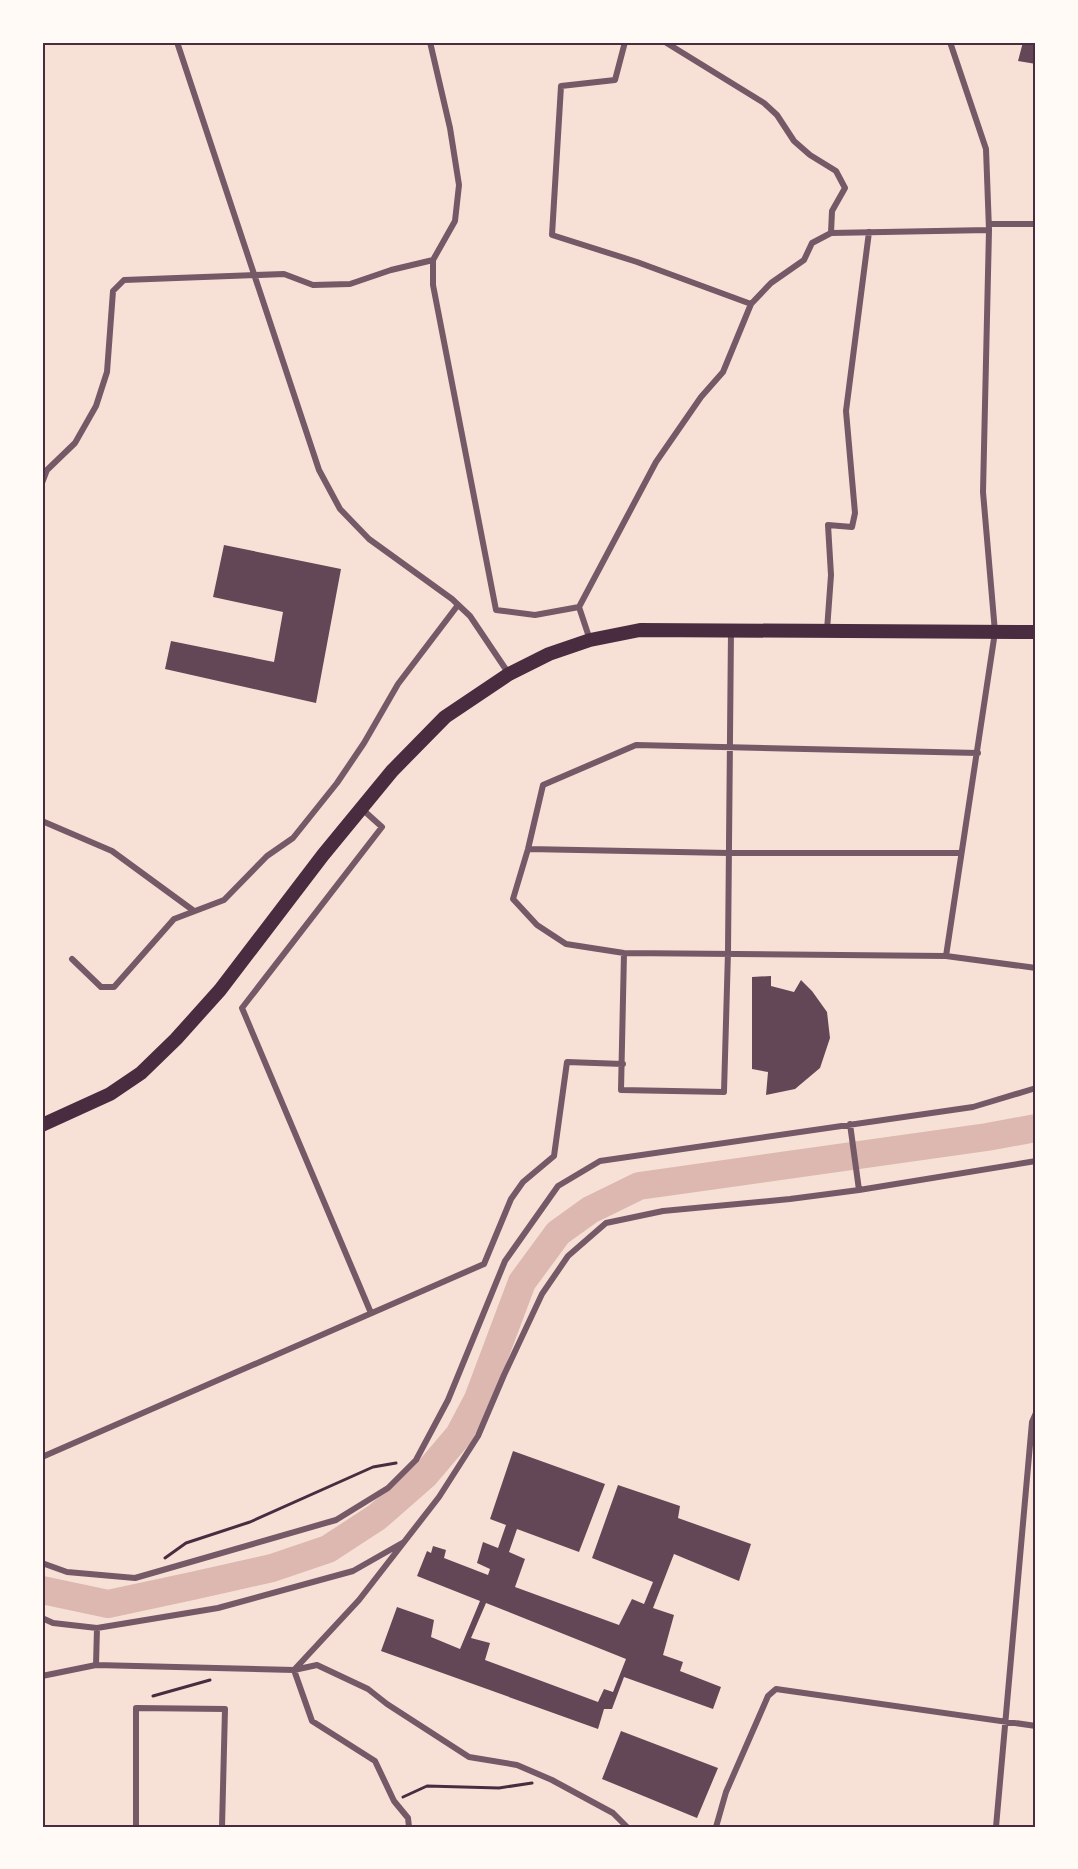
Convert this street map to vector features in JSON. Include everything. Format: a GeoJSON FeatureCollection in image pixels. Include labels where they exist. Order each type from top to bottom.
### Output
{"type":"FeatureCollection","features":[{"type":"Feature","properties":{"kind":"main road"},"geometry":{"type":"LineString","coordinates":[[42,1125],[110,1094],[141,1073],[220,990],[323,855],[392,771],[445,717],[509,674],[549,654],[590,640],[640,630],[1036,632]]}},
{"type":"Feature","properties":{"kind":"street"},"geometry":{"type":"LineString","coordinates":[[177,42],[319,470],[340,509],[369,539],[470,616],[509,674]]}},
{"type":"Feature","properties":{"kind":"street"},"geometry":{"type":"LineString","coordinates":[[430,42],[450,128],[459,185],[455,221],[434,260],[435,296],[496,610],[536,615],[579,607]]}},
{"type":"Feature","properties":{"kind":"street"},"geometry":{"type":"LineString","coordinates":[[625,42],[615,80],[561,86],[552,235],[637,262],[751,304]]}},
{"type":"Feature","properties":{"kind":"street"},"geometry":{"type":"LineString","coordinates":[[665,42],[764,103],[777,115],[794,141],[810,155],[836,171],[844,188],[832,211],[831,232]]}},
{"type":"Feature","properties":{"kind":"street"},"geometry":{"type":"LineString","coordinates":[[946,956],[995,632],[983,492],[989,227],[986,149],[950,42]]}},
{"type":"Feature","properties":{"kind":"street"},"geometry":{"type":"LineString","coordinates":[[590,640],[579,607],[656,462],[701,397],[723,372],[751,304],[771,283],[804,260],[812,243],[831,232],[1036,224]]}},
{"type":"Feature","properties":{"kind":"street"},"geometry":{"type":"LineString","coordinates":[[826,631],[831,575],[828,525],[852,527],[855,513],[846,411],[869,232]]}},
{"type":"Feature","properties":{"kind":"street"},"geometry":{"type":"LineString","coordinates":[[42,483],[47,470],[75,443],[96,406],[107,372],[113,291],[124,280],[284,274],[313,285],[350,284],[392,270],[434,260]]}},
{"type":"Feature","properties":{"kind":"street"},"geometry":{"type":"LineString","coordinates":[[72,959],[101,987],[114,987],[174,919],[224,900],[267,856],[293,838],[337,783],[364,743],[398,684],[458,605]]}},
{"type":"Feature","properties":{"kind":"street"},"geometry":{"type":"LineString","coordinates":[[624,953],[621,1090],[724,1092],[728,952],[731,630]]}},
{"type":"Feature","properties":{"kind":"street"},"geometry":{"type":"LineString","coordinates":[[978,753],[636,746],[543,785],[513,899],[537,925],[566,944],[624,953],[728,952],[946,956],[1036,968]]}},
{"type":"Feature","properties":{"kind":"street"},"geometry":{"type":"LineString","coordinates":[[362,808],[382,827],[242,1008],[371,1313]]}},
{"type":"Feature","properties":{"kind":"street"},"geometry":{"type":"LineString","coordinates":[[42,820],[112,851],[194,911]]}},
{"type":"Feature","properties":{"kind":"street"},"geometry":{"type":"LineString","coordinates":[[528,849],[728,853],[961,852]]}},
{"type":"Feature","properties":{"kind":"street"},"geometry":{"type":"LineString","coordinates":[[42,1457],[484,1264],[511,1199],[523,1182],[554,1156],[567,1062],[623,1064]]}},
{"type":"Feature","properties":{"kind":"street"},"geometry":{"type":"LineString","coordinates":[[42,1563],[67,1572],[135,1578],[336,1520],[388,1488],[416,1460],[448,1400],[505,1261],[558,1186],[600,1161],[973,1107],[1036,1088]]}},
{"type":"Feature","properties":{"kind":"street"},"geometry":{"type":"LineString","coordinates":[[850,1124],[859,1190]]}},
{"type":"Feature","properties":{"kind":"street"},"geometry":{"type":"LineString","coordinates":[[294,1670],[359,1600],[439,1497],[478,1436],[542,1294],[568,1256],[606,1223],[663,1211],[859,1190],[1036,1161]]}},
{"type":"Feature","properties":{"kind":"street"},"geometry":{"type":"LineString","coordinates":[[996,1827],[1032,1422],[1036,1413]]}},
{"type":"Feature","properties":{"kind":"street"},"geometry":{"type":"LineString","coordinates":[[42,1618],[53,1623],[97,1628],[218,1608],[353,1571],[407,1540]]}},
{"type":"Feature","properties":{"kind":"street"},"geometry":{"type":"LineString","coordinates":[[96,1665],[97,1628]]}},
{"type":"Feature","properties":{"kind":"street"},"geometry":{"type":"LineString","coordinates":[[42,1676],[96,1665],[294,1670],[317,1665],[368,1689],[387,1704],[469,1757],[517,1764],[613,1813],[627,1827]]}},
{"type":"Feature","properties":{"kind":"street"},"geometry":{"type":"LineString","coordinates":[[294,1670],[312,1721],[375,1761],[394,1801],[408,1818],[409,1827]]}},
{"type":"Feature","properties":{"kind":"street"},"geometry":{"type":"LineString","coordinates":[[716,1827],[726,1792],[768,1696],[776,1689],[1036,1726]]}},
{"type":"Feature","properties":{"kind":"street"},"geometry":{"type":"LineString","coordinates":[[136,1827],[136,1708],[225,1709],[222,1827]]}},
{"type":"Feature","properties":{"kind":"path"},"geometry":{"type":"LineString","coordinates":[[161,1560],[186,1543],[250,1522],[373,1467],[416,1460]]}},
{"type":"Feature","properties":{"kind":"path"},"geometry":{"type":"LineString","coordinates":[[136,1708],[141,1700],[210,1680]]}},
{"type":"Feature","properties":{"kind":"path"},"geometry":{"type":"LineString","coordinates":[[394,1801],[427,1786],[499,1788],[552,1780]]}},
{"type":"Feature","properties":{"kind":"building"},"geometry":{"type":"Polygon","coordinates":[[[1023,42],[1036,42],[1036,64],[1018,61],[1023,42]]]}},
{"type":"Feature","properties":{"kind":"building"},"geometry":{"type":"Polygon","coordinates":[[[224,545],[341,569],[316,703],[165,669],[171,641],[274,662],[283,612],[213,597],[224,545]]]}},
{"type":"Feature","properties":{"kind":"building"},"geometry":{"type":"Polygon","coordinates":[[[771,976],[771,986],[794,992],[801,980],[812,991],[827,1012],[830,1038],[820,1068],[795,1089],[766,1095],[768,1072],[752,1069],[752,977],[771,976]]]}},
{"type":"Feature","properties":{"kind":"building"},"geometry":{"type":"Polygon","coordinates":[[[513,1451],[605,1484],[579,1552],[517,1529],[509,1552],[525,1559],[515,1587],[619,1625],[632,1599],[644,1604],[653,1582],[592,1558],[618,1485],[680,1506],[678,1518],[751,1544],[739,1581],[674,1554],[653,1608],[674,1615],[663,1655],[683,1662],[680,1671],[721,1687],[713,1709],[624,1677],[612,1709],[604,1709],[598,1729],[381,1651],[397,1607],[434,1620],[431,1637],[460,1649],[480,1601],[417,1576],[427,1551],[431,1553],[433,1546],[446,1550],[444,1558],[488,1575],[490,1569],[477,1563],[483,1542],[498,1548],[506,1525],[490,1519],[513,1451]],[[486,1603],[471,1638],[490,1643],[485,1660],[598,1702],[604,1689],[613,1692],[626,1659],[486,1603]]]}},
{"type":"Feature","properties":{"kind":"building"},"geometry":{"type":"Polygon","coordinates":[[[621,1731],[718,1768],[697,1818],[602,1779],[621,1731]]]}},
{"type":"Feature","properties":{"kind":"waterway"},"geometry":{"type":"LineString","coordinates":[[42,1590],[108,1604],[192,1586],[272,1568],[328,1549],[377,1517],[425,1475],[459,1435],[478,1399],[522,1282],[558,1233],[590,1210],[639,1186],[987,1137],[1036,1128]]}}]}
